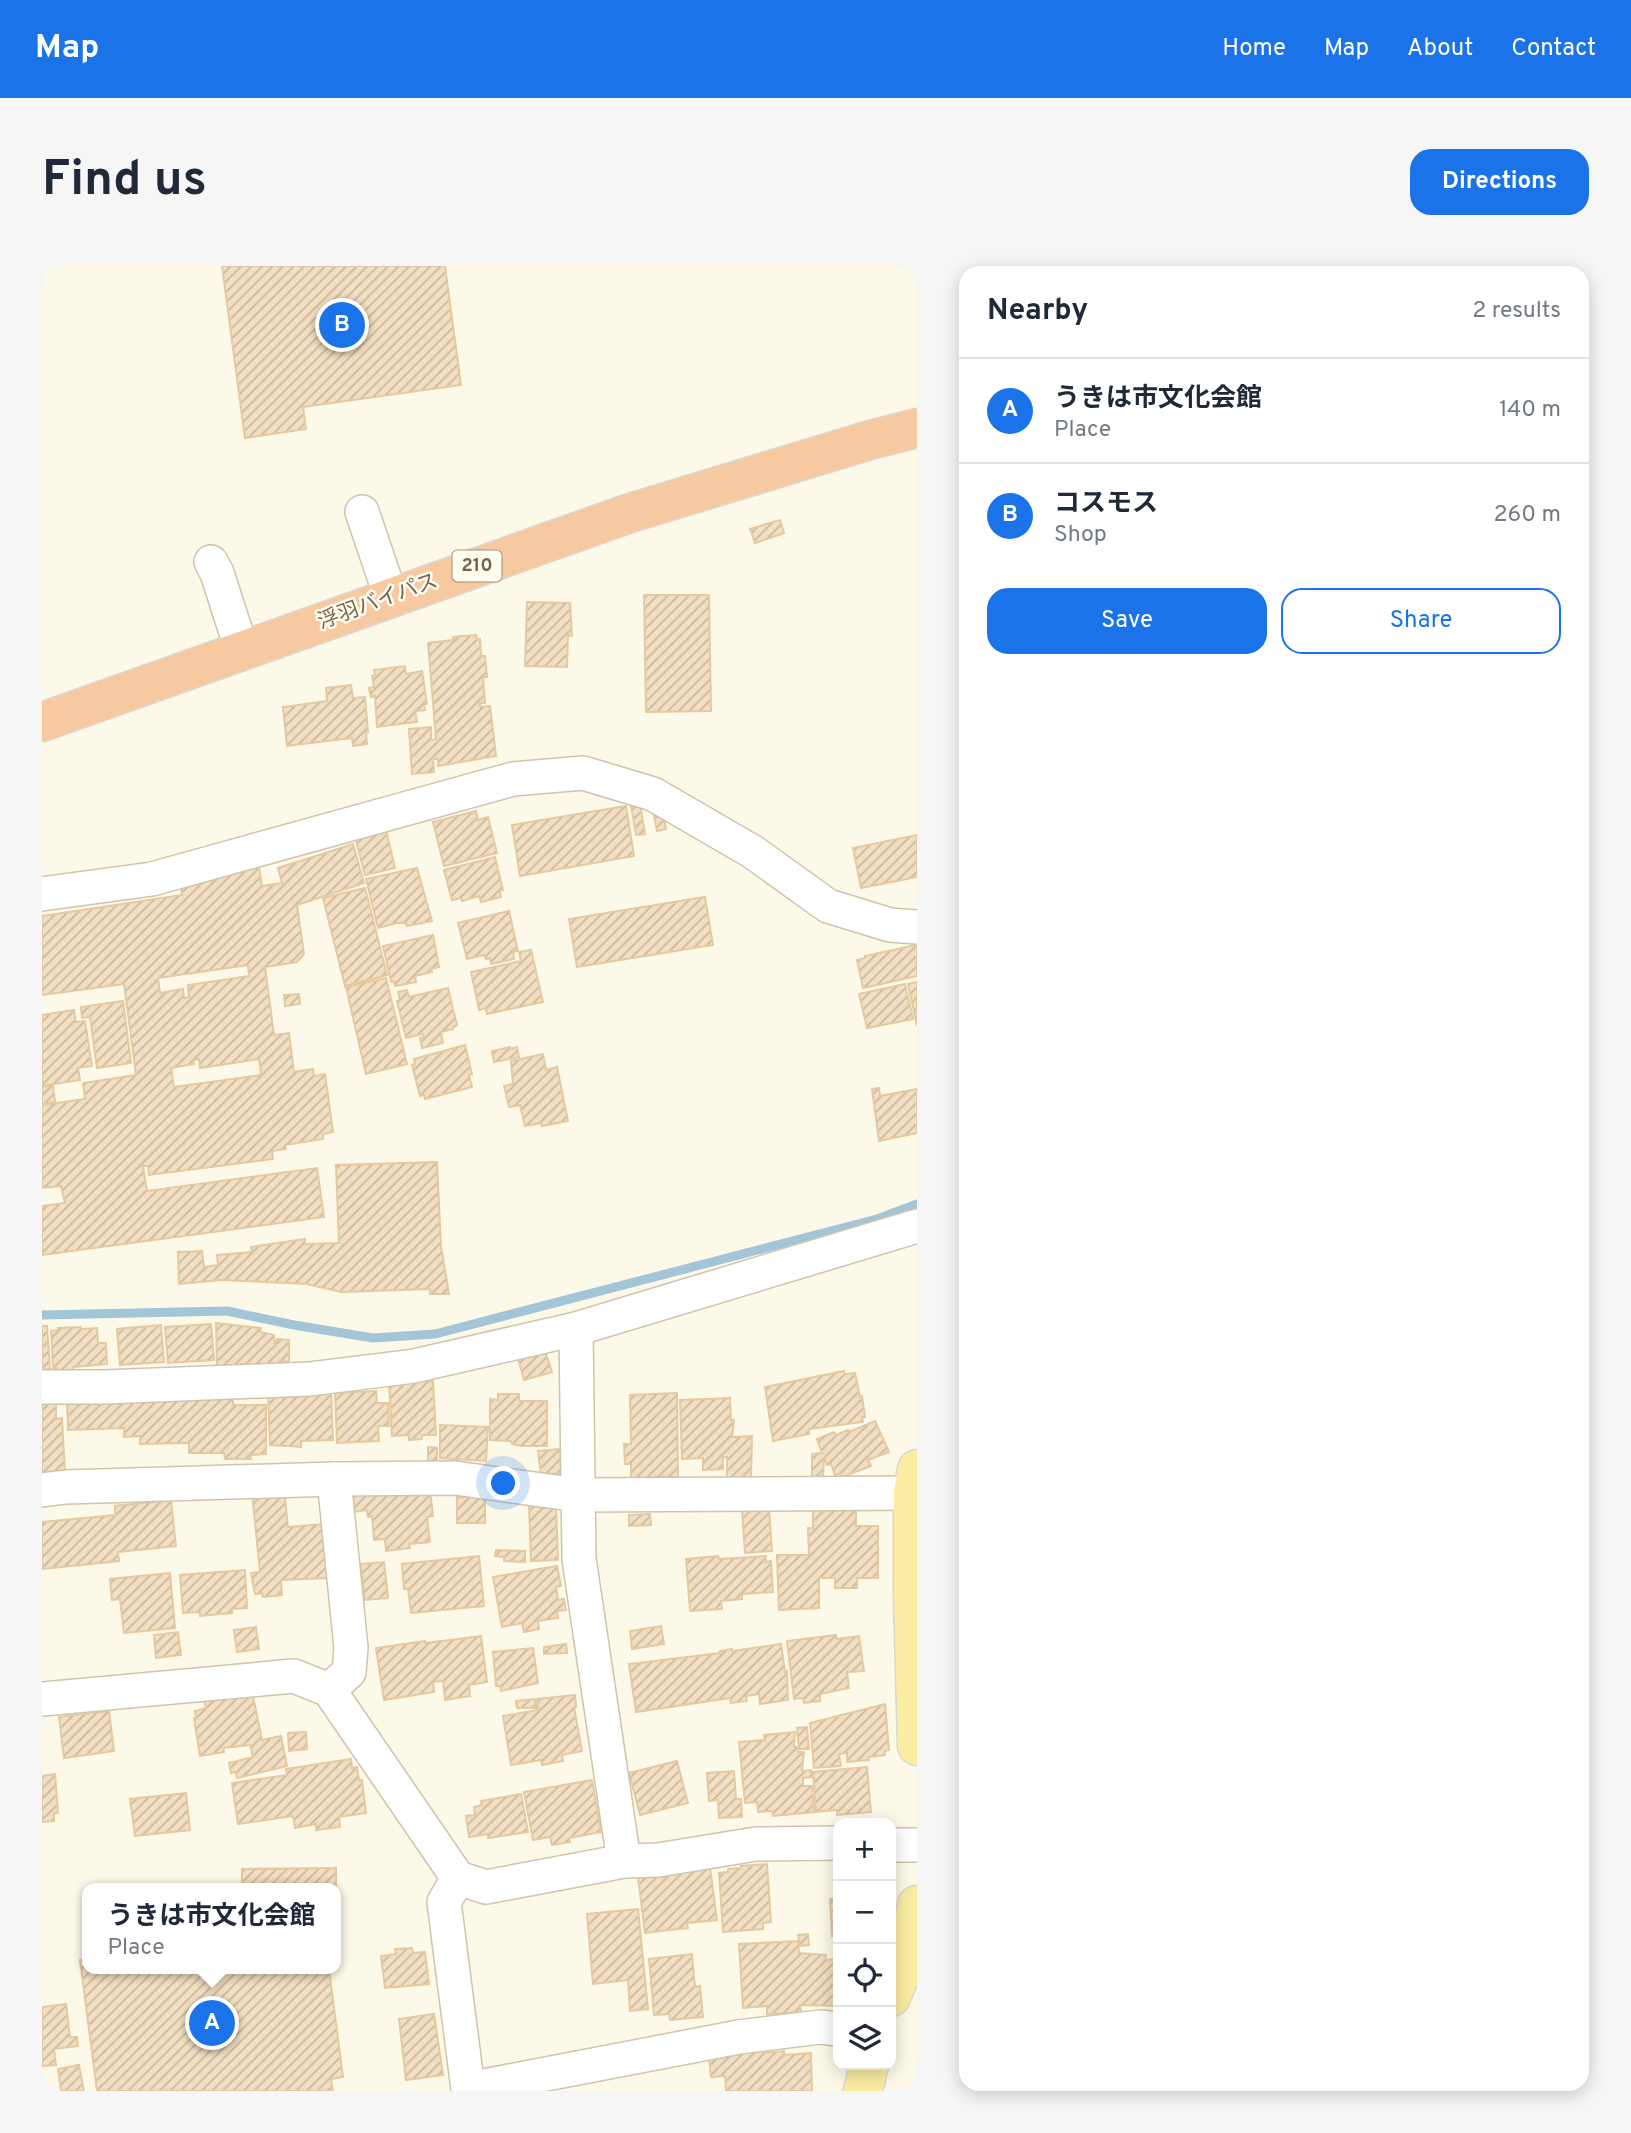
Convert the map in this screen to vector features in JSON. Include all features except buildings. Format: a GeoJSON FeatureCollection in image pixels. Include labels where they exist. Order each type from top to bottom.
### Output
{"type":"FeatureCollection","features":[{"type":"Feature","properties":{"kind":"highway","name":"浮羽バイパス"},"geometry":{"type":"LineString","coordinates":[[42,722],[630,513],[917,428]]}},
{"type":"Feature","properties":{"kind":"main road"},"geometry":{"type":"LineString","coordinates":[[915,1481],[913,1595],[917,1746]]}},
{"type":"Feature","properties":{"kind":"main road"},"geometry":{"type":"LineString","coordinates":[[896,1984],[917,1905]]}},
{"type":"Feature","properties":{"kind":"main road"},"geometry":{"type":"LineString","coordinates":[[863,2091],[868,2070]]}},
{"type":"Feature","properties":{"kind":"street"},"geometry":{"type":"LineString","coordinates":[[362,512],[391,597]]}},
{"type":"Feature","properties":{"kind":"street"},"geometry":{"type":"LineString","coordinates":[[211,562],[242,651]]}},
{"type":"Feature","properties":{"kind":"street"},"geometry":{"type":"LineString","coordinates":[[42,894],[152,879],[513,779],[583,773],[653,794],[752,852],[828,906],[890,925],[917,927]]}},
{"type":"Feature","properties":{"kind":"street"},"geometry":{"type":"LineString","coordinates":[[42,1387],[309,1379],[414,1366],[576,1329],[917,1226]]}},
{"type":"Feature","properties":{"kind":"street"},"geometry":{"type":"LineString","coordinates":[[576,1329],[579,1559],[624,1861]]}},
{"type":"Feature","properties":{"kind":"street"},"geometry":{"type":"LineString","coordinates":[[42,1490],[334,1479],[455,1478],[578,1495],[915,1481]]}},
{"type":"Feature","properties":{"kind":"street"},"geometry":{"type":"LineString","coordinates":[[329,1690],[349,1672],[351,1648],[334,1479]]}},
{"type":"Feature","properties":{"kind":"street"},"geometry":{"type":"LineString","coordinates":[[42,1699],[295,1676],[329,1690],[458,1878],[486,1887],[624,1861],[658,1860],[756,1844],[833,1843]]}},
{"type":"Feature","properties":{"kind":"street"},"geometry":{"type":"LineString","coordinates":[[896,1845],[917,1845]]}},
{"type":"Feature","properties":{"kind":"street"},"geometry":{"type":"LineString","coordinates":[[458,1878],[444,1902],[468,2089],[739,2037],[820,2027],[833,2028]]}},
{"type":"Feature","properties":{"kind":"waterway"},"geometry":{"type":"LineString","coordinates":[[42,1315],[227,1311],[373,1338],[435,1334],[877,1219],[917,1204]]}},
{"type":"Feature","properties":{"kind":"place","name":"コスモス"},"geometry":{"type":"Point","coordinates":[342,325]}},
{"type":"Feature","properties":{"kind":"place","name":"うきは市文化会館"},"geometry":{"type":"Point","coordinates":[212,2023]}}]}
